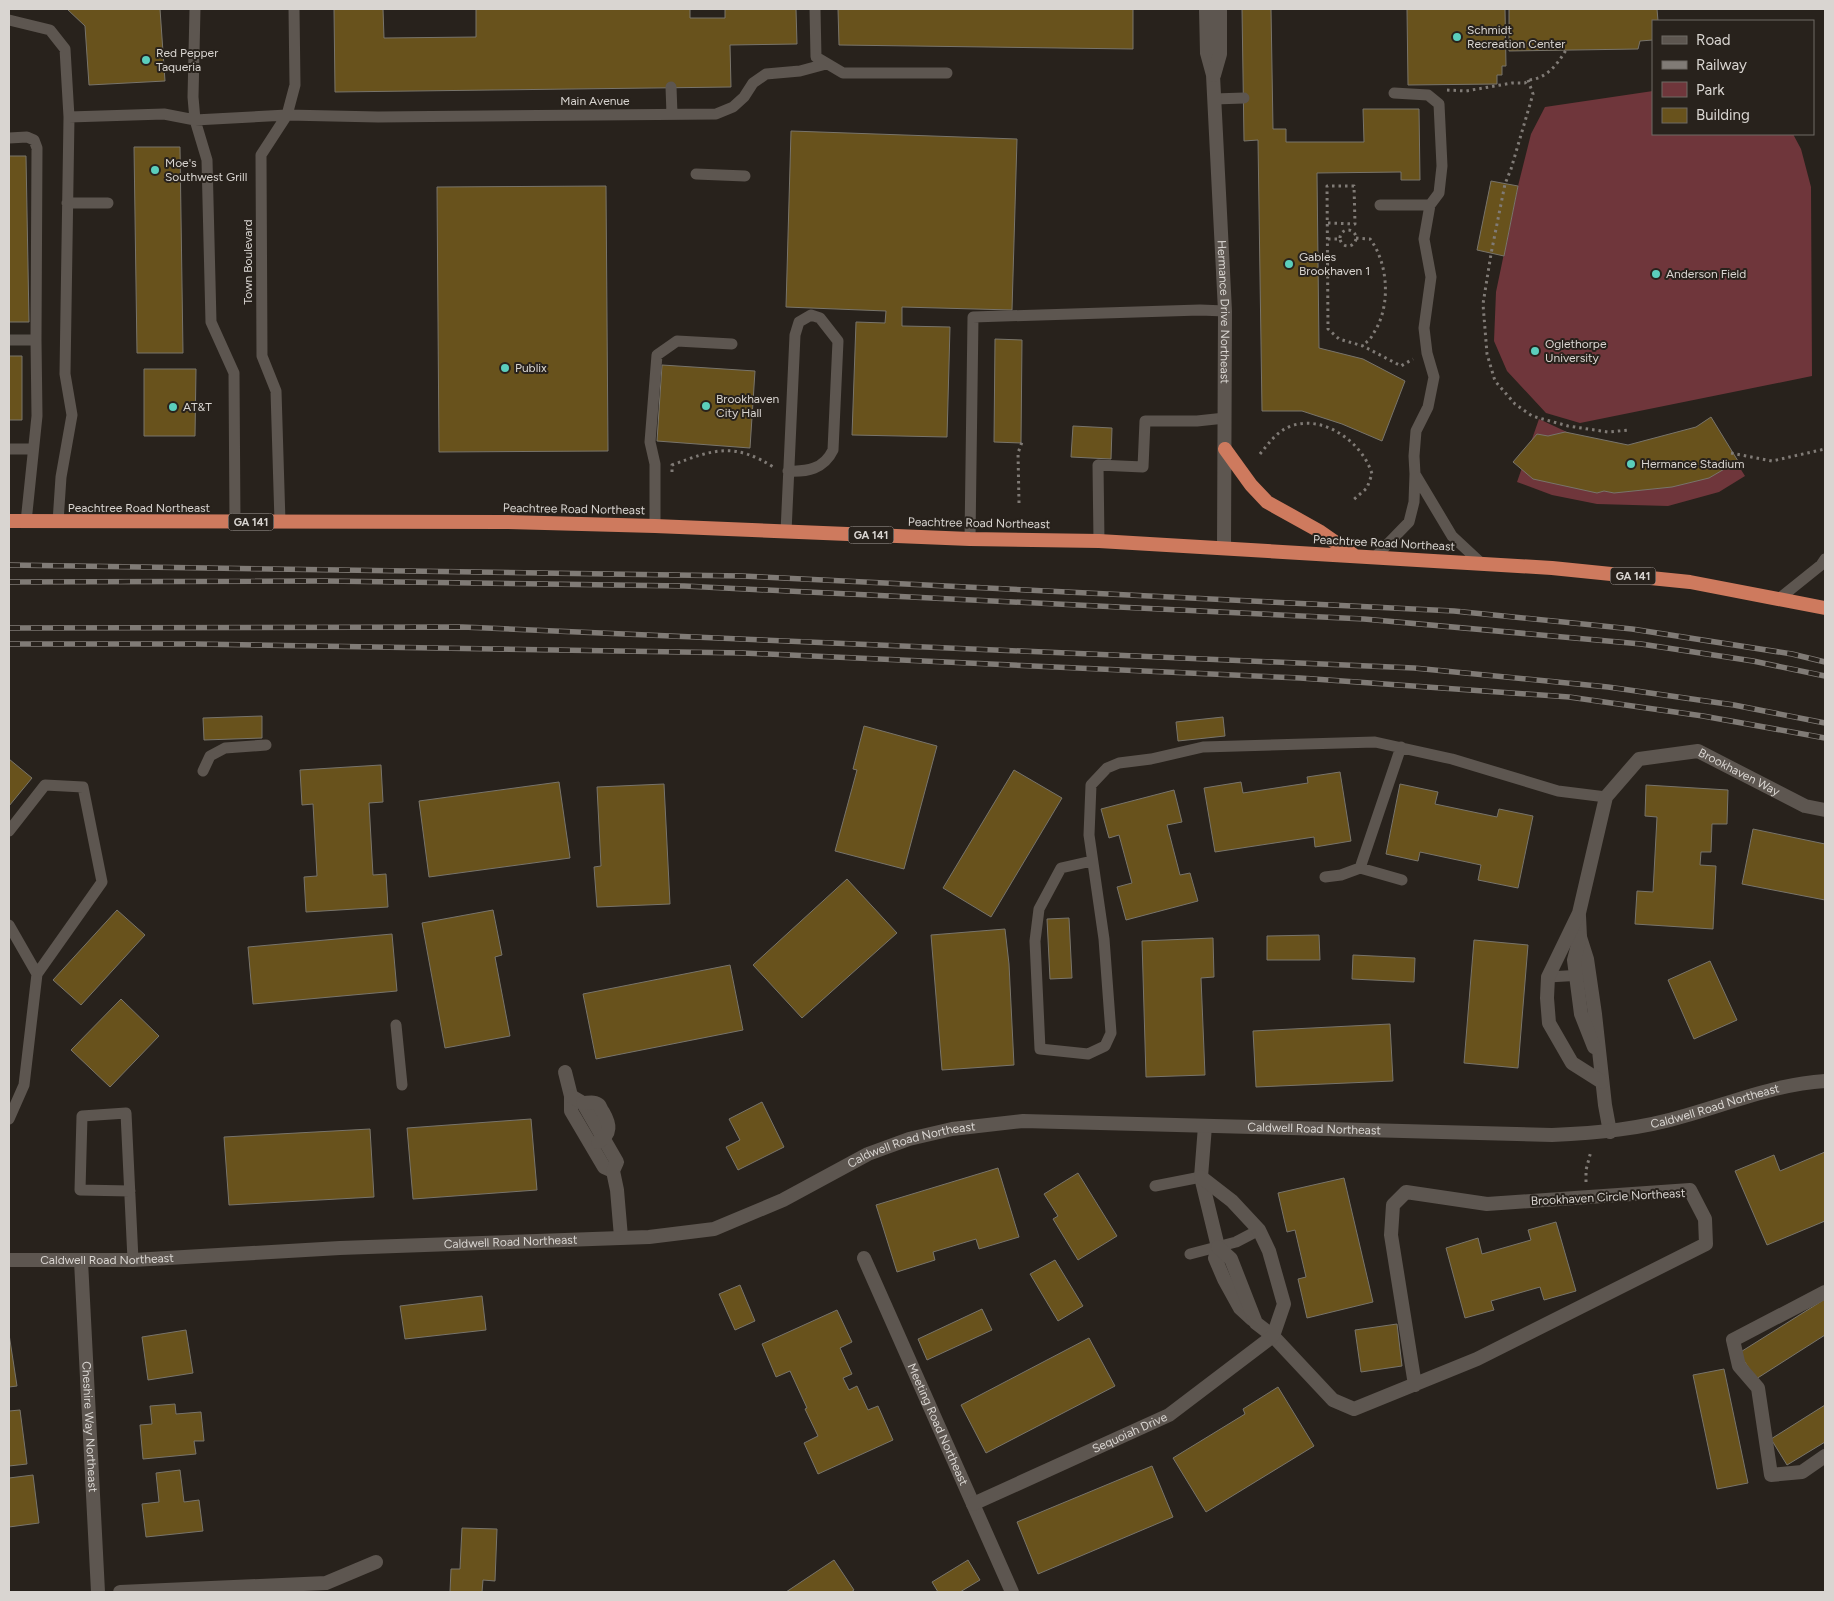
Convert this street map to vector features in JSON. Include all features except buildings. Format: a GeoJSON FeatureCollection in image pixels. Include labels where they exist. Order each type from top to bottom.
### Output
{"type":"FeatureCollection","features":[{"type":"Feature","properties":{"kind":"highway"},"geometry":{"type":"LineString","coordinates":[[1225,449],[1242,474],[1266,502],[1318,531],[1355,556]]}},
{"type":"Feature","properties":{"kind":"highway","name":"Peachtree Road Northeast"},"geometry":{"type":"LineString","coordinates":[[9,521],[235,523],[506,522],[970,539],[1098,541],[1552,568],[1690,582],[1825,608]]}},
{"type":"Feature","properties":{"kind":"street","name":"Hermance Drive Northeast"},"geometry":{"type":"LineString","coordinates":[[1206,9],[1207,53],[1213,75],[1225,312],[1224,548]]}},
{"type":"Feature","properties":{"kind":"street","name":"Hermance Drive Northeast"},"geometry":{"type":"LineString","coordinates":[[1213,75],[1220,54],[1220,9]]}},
{"type":"Feature","properties":{"kind":"street","name":"Brookhaven Way"},"geometry":{"type":"LineString","coordinates":[[1602,1082],[1572,1063],[1549,1023],[1547,998],[1548,977],[1579,913],[1606,797],[1639,759],[1698,750],[1805,806],[1825,810]]}},
{"type":"Feature","properties":{"kind":"street","name":"Brookhaven Way"},"geometry":{"type":"LineString","coordinates":[[1579,913],[1580,937],[1587,959],[1583,975],[1600,1064],[1610,1132]]}},
{"type":"Feature","properties":{"kind":"street"},"geometry":{"type":"LineString","coordinates":[[566,1072],[597,1143],[617,1162],[613,1171],[617,1190],[621,1237]]}},
{"type":"Feature","properties":{"kind":"street","name":"Caldwell Road Northeast"},"geometry":{"type":"LineString","coordinates":[[9,1260],[133,1260],[340,1248],[649,1237],[714,1229],[783,1200],[868,1154],[909,1139],[952,1129],[1023,1121],[1552,1135],[1610,1132],[1672,1120],[1745,1097],[1788,1086],[1805,1082],[1825,1081]]}},
{"type":"Feature","properties":{"kind":"street"},"geometry":{"type":"LineString","coordinates":[[1201,1177],[1232,1201],[1258,1230],[1270,1251],[1284,1304],[1273,1336],[1240,1308],[1215,1258],[1218,1247],[1201,1177],[1205,1126]]}},
{"type":"Feature","properties":{"kind":"street","name":"Brookhaven Circle Northeast"},"geometry":{"type":"LineString","coordinates":[[1273,1336],[1333,1400],[1354,1410],[1477,1359],[1706,1244],[1705,1219],[1690,1190],[1486,1204],[1406,1192],[1393,1205],[1391,1235],[1415,1384]]}},
{"type":"Feature","properties":{"kind":"street","name":"Meeting Road Northeast"},"geometry":{"type":"LineString","coordinates":[[864,1258],[1012,1592]]}},
{"type":"Feature","properties":{"kind":"street","name":"Cheshire Way Northeast"},"geometry":{"type":"LineString","coordinates":[[81,1261],[98,1592]]}},
{"type":"Feature","properties":{"kind":"street"},"geometry":{"type":"LineString","coordinates":[[1825,1292],[1733,1340],[1739,1366],[1758,1388],[1771,1475],[1802,1472],[1825,1456]]}},
{"type":"Feature","properties":{"kind":"street","name":"Sequoiah Drive"},"geometry":{"type":"LineString","coordinates":[[973,1504],[1169,1415],[1273,1336]]}},
{"type":"Feature","properties":{"kind":"street"},"geometry":{"type":"LineString","coordinates":[[120,1592],[326,1583],[376,1562]]}},
{"type":"Feature","properties":{"kind":"lane"},"geometry":{"type":"LineString","coordinates":[[195,9],[193,90],[195,120],[207,160],[211,322],[234,373],[235,523]]}},
{"type":"Feature","properties":{"kind":"lane","name":"Town Boulevard"},"geometry":{"type":"LineString","coordinates":[[280,522],[276,390],[262,356],[261,155],[288,115],[295,85],[294,9]]}},
{"type":"Feature","properties":{"kind":"lane"},"geometry":{"type":"LineString","coordinates":[[815,9],[816,57],[843,73],[947,73]]}},
{"type":"Feature","properties":{"kind":"lane"},"geometry":{"type":"LineString","coordinates":[[9,20],[50,30],[65,49],[69,117],[65,374],[72,414],[61,477],[58,522]]}},
{"type":"Feature","properties":{"kind":"lane","name":"Main Avenue"},"geometry":{"type":"LineString","coordinates":[[69,117],[164,114],[195,120],[288,115],[378,117],[716,114],[733,107],[744,97],[753,83],[766,74],[800,71],[826,64]]}},
{"type":"Feature","properties":{"kind":"lane"},"geometry":{"type":"LineString","coordinates":[[671,88],[672,114]]}},
{"type":"Feature","properties":{"kind":"lane"},"geometry":{"type":"LineString","coordinates":[[1375,557],[1409,522],[1414,502],[1416,431],[1428,407],[1434,377],[1427,353],[1424,328],[1431,277],[1424,239],[1430,205],[1439,193],[1442,166],[1439,104],[1428,95],[1394,93]]}},
{"type":"Feature","properties":{"kind":"lane"},"geometry":{"type":"LineString","coordinates":[[1214,99],[1244,98]]}},
{"type":"Feature","properties":{"kind":"lane"},"geometry":{"type":"LineString","coordinates":[[9,138],[27,137],[34,140],[37,148],[37,416],[32,449],[26,522]]}},
{"type":"Feature","properties":{"kind":"lane"},"geometry":{"type":"LineString","coordinates":[[696,174],[745,176]]}},
{"type":"Feature","properties":{"kind":"lane"},"geometry":{"type":"LineString","coordinates":[[67,203],[108,203]]}},
{"type":"Feature","properties":{"kind":"lane"},"geometry":{"type":"LineString","coordinates":[[1380,204],[1430,205]]}},
{"type":"Feature","properties":{"kind":"lane"},"geometry":{"type":"LineString","coordinates":[[970,539],[972,317],[1200,310],[1225,312]]}},
{"type":"Feature","properties":{"kind":"lane"},"geometry":{"type":"LineString","coordinates":[[783,471],[804,472],[812,469],[823,463],[833,450],[838,341],[820,318],[811,315],[799,322],[795,335],[783,471],[786,532]]}},
{"type":"Feature","properties":{"kind":"lane"},"geometry":{"type":"LineString","coordinates":[[9,340],[36,340]]}},
{"type":"Feature","properties":{"kind":"lane"},"geometry":{"type":"LineString","coordinates":[[655,526],[655,464],[650,442],[657,355],[677,341],[732,344]]}},
{"type":"Feature","properties":{"kind":"lane"},"geometry":{"type":"LineString","coordinates":[[1098,541],[1098,465],[1143,467],[1144,421],[1197,421],[1225,418]]}},
{"type":"Feature","properties":{"kind":"lane"},"geometry":{"type":"LineString","coordinates":[[9,448],[32,449]]}},
{"type":"Feature","properties":{"kind":"lane"},"geometry":{"type":"LineString","coordinates":[[1415,474],[1452,536],[1481,563]]}},
{"type":"Feature","properties":{"kind":"lane"},"geometry":{"type":"LineString","coordinates":[[1780,598],[1821,565],[1825,559]]}},
{"type":"Feature","properties":{"kind":"lane"},"geometry":{"type":"LineString","coordinates":[[1092,861],[1061,868],[1039,909],[1035,941],[1040,1049],[1088,1054],[1105,1046],[1110,1033],[1104,939],[1089,835],[1091,785],[1107,768],[1118,763],[1151,759],[1202,747],[1375,742],[1452,759],[1558,791],[1606,797]]}},
{"type":"Feature","properties":{"kind":"lane"},"geometry":{"type":"LineString","coordinates":[[202,771],[210,756],[225,748],[266,745]]}},
{"type":"Feature","properties":{"kind":"lane"},"geometry":{"type":"LineString","coordinates":[[1360,868],[1401,747]]}},
{"type":"Feature","properties":{"kind":"lane"},"geometry":{"type":"LineString","coordinates":[[9,831],[45,785],[82,787],[102,882],[38,974],[24,1086],[9,1118]]}},
{"type":"Feature","properties":{"kind":"lane"},"geometry":{"type":"LineString","coordinates":[[1325,877],[1341,875],[1360,868],[1402,880]]}},
{"type":"Feature","properties":{"kind":"lane"},"geometry":{"type":"LineString","coordinates":[[9,926],[38,974]]}},
{"type":"Feature","properties":{"kind":"lane"},"geometry":{"type":"LineString","coordinates":[[1548,977],[1583,975]]}},
{"type":"Feature","properties":{"kind":"lane"},"geometry":{"type":"LineString","coordinates":[[396,1025],[402,1085]]}},
{"type":"Feature","properties":{"kind":"lane"},"geometry":{"type":"LineString","coordinates":[[130,1191],[80,1190],[82,1116],[126,1113],[130,1191],[133,1260]]}},
{"type":"Feature","properties":{"kind":"lane"},"geometry":{"type":"LineString","coordinates":[[1155,1186],[1201,1177]]}},
{"type":"Feature","properties":{"kind":"lane"},"geometry":{"type":"LineString","coordinates":[[1190,1254],[1236,1242],[1258,1230]]}},
{"type":"Feature","properties":{"kind":"path"},"geometry":{"type":"LineString","coordinates":[[1428,95],[1448,90],[1466,90],[1536,80],[1554,68],[1566,50]]}},
{"type":"Feature","properties":{"kind":"path"},"geometry":{"type":"LineString","coordinates":[[1528,80],[1533,94],[1505,184],[1483,304],[1487,354],[1495,381],[1515,404],[1532,416],[1568,426],[1608,432],[1630,430]]}},
{"type":"Feature","properties":{"kind":"path"},"geometry":{"type":"LineString","coordinates":[[1328,223],[1355,224],[1354,186],[1327,186],[1328,329],[1339,339],[1363,346],[1401,366],[1414,359]]}},
{"type":"Feature","properties":{"kind":"path"},"geometry":{"type":"LineString","coordinates":[[1347,230],[1352,231],[1356,238],[1354,243],[1348,247],[1341,243],[1340,239],[1342,232],[1347,230]]}},
{"type":"Feature","properties":{"kind":"path"},"geometry":{"type":"LineString","coordinates":[[1356,238],[1370,239],[1373,243],[1384,272],[1386,286],[1380,321],[1373,334],[1363,346]]}},
{"type":"Feature","properties":{"kind":"path"},"geometry":{"type":"LineString","coordinates":[[1328,239],[1340,239]]}},
{"type":"Feature","properties":{"kind":"path"},"geometry":{"type":"LineString","coordinates":[[1260,454],[1281,431],[1291,426],[1302,423],[1329,428],[1356,444],[1372,474],[1367,488],[1352,501]]}},
{"type":"Feature","properties":{"kind":"path"},"geometry":{"type":"LineString","coordinates":[[1019,502],[1018,453],[1022,442]]}},
{"type":"Feature","properties":{"kind":"path"},"geometry":{"type":"LineString","coordinates":[[1730,452],[1772,462],[1825,449]]}},
{"type":"Feature","properties":{"kind":"path"},"geometry":{"type":"LineString","coordinates":[[672,465],[710,451],[730,450],[743,452],[783,471]]}},
{"type":"Feature","properties":{"kind":"path"},"geometry":{"type":"LineString","coordinates":[[1588,1197],[1586,1170],[1591,1151]]}},
{"type":"Feature","properties":{"kind":"green space","name":"Anderson Field"},"geometry":{"type":"Polygon","coordinates":[[[1652,91],[1652,135],[1794,135],[1801,149],[1811,187],[1812,376],[1580,423],[1546,413],[1507,371],[1494,341],[1496,292],[1518,186],[1531,134],[1545,107],[1652,91]]]}},
{"type":"Feature","properties":{"kind":"green space","name":"Hermance Stadium"},"geometry":{"type":"Polygon","coordinates":[[[1539,419],[1569,433],[1609,445],[1641,448],[1711,422],[1745,476],[1719,492],[1668,506],[1597,504],[1552,495],[1517,482],[1539,419]]]}},
{"type":"Feature","properties":{"kind":"railway"},"geometry":{"type":"LineString","coordinates":[[9,565],[742,576],[1454,611],[1632,629],[1792,654],[1825,662]]}},
{"type":"Feature","properties":{"kind":"railway"},"geometry":{"type":"LineString","coordinates":[[9,582],[325,581],[684,586],[1364,619],[1641,644],[1753,661],[1825,676]]}},
{"type":"Feature","properties":{"kind":"railway"},"geometry":{"type":"LineString","coordinates":[[9,628],[462,627],[1414,668],[1608,687],[1734,705],[1825,723]]}},
{"type":"Feature","properties":{"kind":"railway"},"geometry":{"type":"LineString","coordinates":[[9,644],[196,644],[743,653],[1300,678],[1569,697],[1703,716],[1825,738]]}},
{"type":"Feature","properties":{"kind":"place","name":"Schmidt Recreation Center"},"geometry":{"type":"Point","coordinates":[1457,37]}},
{"type":"Feature","properties":{"kind":"place","name":"Red Pepper Taqueria"},"geometry":{"type":"Point","coordinates":[146,60]}},
{"type":"Feature","properties":{"kind":"place","name":"Moe's Southwest Grill"},"geometry":{"type":"Point","coordinates":[155,170]}},
{"type":"Feature","properties":{"kind":"place","name":"Gables Brookhaven 1"},"geometry":{"type":"Point","coordinates":[1289,264]}},
{"type":"Feature","properties":{"kind":"place","name":"Anderson Field"},"geometry":{"type":"Point","coordinates":[1656,274]}},
{"type":"Feature","properties":{"kind":"place","name":"Oglethorpe University"},"geometry":{"type":"Point","coordinates":[1535,351]}},
{"type":"Feature","properties":{"kind":"place","name":"Publix"},"geometry":{"type":"Point","coordinates":[505,368]}},
{"type":"Feature","properties":{"kind":"place","name":"Brookhaven City Hall"},"geometry":{"type":"Point","coordinates":[706,406]}},
{"type":"Feature","properties":{"kind":"place","name":"AT&T"},"geometry":{"type":"Point","coordinates":[173,407]}},
{"type":"Feature","properties":{"kind":"place","name":"Hermance Stadium"},"geometry":{"type":"Point","coordinates":[1631,464]}}]}
